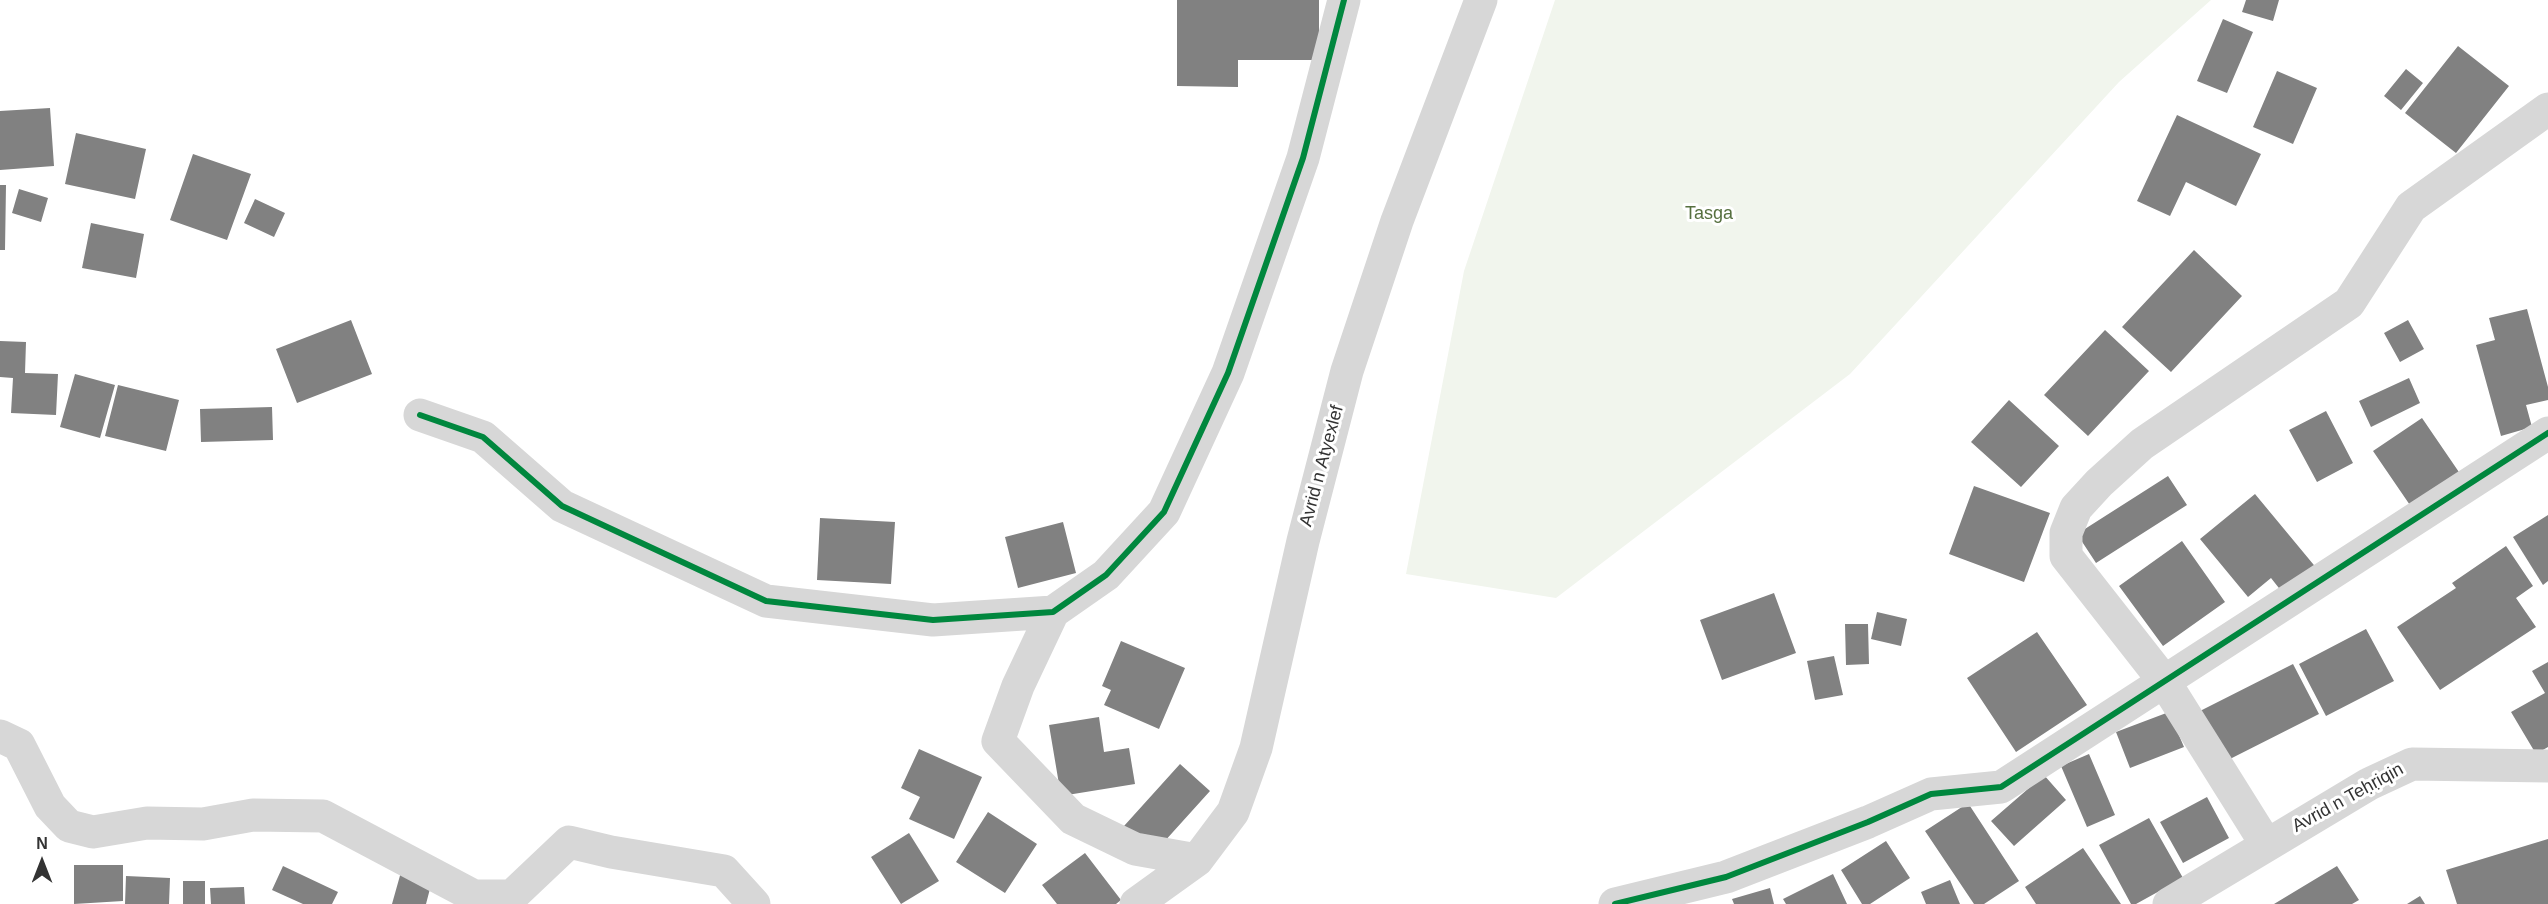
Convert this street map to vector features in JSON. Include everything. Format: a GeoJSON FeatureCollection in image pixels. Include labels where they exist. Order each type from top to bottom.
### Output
{"type":"FeatureCollection","features":[{"type":"Feature","properties":{"kind":"street"},"geometry":{"type":"LineString","coordinates":[[1197,860],[1135,849],[1073,819],[998,741],[1018,686],[1053,612],[1106,574],[1164,512],[1228,373],[1302,158],[1344,0]]}},
{"type":"Feature","properties":{"kind":"street","name":"Avrid n Atyexlef"},"geometry":{"type":"LineString","coordinates":[[1136,904],[1197,860],[1233,812],[1256,748],[1302,541],[1347,371],[1397,221],[1481,0]]}},
{"type":"Feature","properties":{"kind":"street"},"geometry":{"type":"LineString","coordinates":[[2266,844],[2164,681],[2066,556],[2066,533],[2076,508],[2142,444],[2349,303],[2411,207],[2548,109]]}},
{"type":"Feature","properties":{"kind":"street"},"geometry":{"type":"LineString","coordinates":[[420,415],[483,437],[562,506],[766,601],[933,620],[1053,612]]}},
{"type":"Feature","properties":{"kind":"street"},"geometry":{"type":"LineString","coordinates":[[1615,904],[1726,877],[1868,822],[1931,794],[2001,787],[2548,433]]}},
{"type":"Feature","properties":{"kind":"street"},"geometry":{"type":"LineString","coordinates":[[0,736],[19,745],[50,806],[69,826],[93,832],[147,823],[203,824],[253,815],[323,816],[474,896],[512,896],[568,842],[611,852],[724,871],[754,904]]}},
{"type":"Feature","properties":{"kind":"street","name":"Avrid n Teḥṛiqin"},"geometry":{"type":"LineString","coordinates":[[2169,904],[2369,784],[2412,764],[2548,766]]}},
{"type":"Feature","properties":{"kind":"green space","name":"Tasga"},"geometry":{"type":"Polygon","coordinates":[[[1555,0],[2211,0],[2119,82],[1850,374],[1556,598],[1406,574],[1464,271],[1555,0]]]}},
{"type":"Feature","properties":{"kind":"building"},"geometry":{"type":"Polygon","coordinates":[[[1177,0],[1319,0],[1319,60],[1238,60],[1238,87],[1177,86],[1177,0]]]}},
{"type":"Feature","properties":{"kind":"building"},"geometry":{"type":"Polygon","coordinates":[[[2246,0],[2279,0],[2273,21],[2242,12],[2246,0]]]}},
{"type":"Feature","properties":{"kind":"building"},"geometry":{"type":"Polygon","coordinates":[[[2223,19],[2253,32],[2227,93],[2197,81],[2223,19]]]}},
{"type":"Feature","properties":{"kind":"building"},"geometry":{"type":"Polygon","coordinates":[[[2458,46],[2509,86],[2456,153],[2405,113],[2458,46]]]}},
{"type":"Feature","properties":{"kind":"building"},"geometry":{"type":"Polygon","coordinates":[[[2406,69],[2423,83],[2401,110],[2384,96],[2406,69]]]}},
{"type":"Feature","properties":{"kind":"building"},"geometry":{"type":"Polygon","coordinates":[[[2277,71],[2317,88],[2293,144],[2253,127],[2277,71]]]}},
{"type":"Feature","properties":{"kind":"building"},"geometry":{"type":"Polygon","coordinates":[[[50,108],[54,166],[0,170],[0,111],[50,108]]]}},
{"type":"Feature","properties":{"kind":"building"},"geometry":{"type":"Polygon","coordinates":[[[2177,115],[2261,154],[2236,206],[2186,182],[2170,216],[2137,201],[2177,115]]]}},
{"type":"Feature","properties":{"kind":"building"},"geometry":{"type":"Polygon","coordinates":[[[76,133],[146,149],[135,199],[65,184],[76,133]]]}},
{"type":"Feature","properties":{"kind":"building"},"geometry":{"type":"Polygon","coordinates":[[[193,154],[251,174],[227,240],[170,220],[193,154]]]}},
{"type":"Feature","properties":{"kind":"building"},"geometry":{"type":"Polygon","coordinates":[[[0,185],[6,185],[5,250],[0,250],[0,185]]]}},
{"type":"Feature","properties":{"kind":"building"},"geometry":{"type":"Polygon","coordinates":[[[19,189],[48,198],[41,222],[12,213],[19,189]]]}},
{"type":"Feature","properties":{"kind":"building"},"geometry":{"type":"Polygon","coordinates":[[[255,199],[285,213],[274,237],[244,223],[255,199]]]}},
{"type":"Feature","properties":{"kind":"building"},"geometry":{"type":"Polygon","coordinates":[[[91,223],[144,234],[136,278],[82,268],[91,223]]]}},
{"type":"Feature","properties":{"kind":"building"},"geometry":{"type":"Polygon","coordinates":[[[2194,250],[2242,296],[2171,372],[2122,327],[2194,250]]]}},
{"type":"Feature","properties":{"kind":"building"},"geometry":{"type":"Polygon","coordinates":[[[2527,309],[2548,387],[2548,400],[2526,405],[2532,427],[2501,436],[2476,345],[2495,340],[2489,318],[2527,309]]]}},
{"type":"Feature","properties":{"kind":"building"},"geometry":{"type":"Polygon","coordinates":[[[351,320],[372,374],[297,403],[276,349],[351,320]]]}},
{"type":"Feature","properties":{"kind":"building"},"geometry":{"type":"Polygon","coordinates":[[[2408,320],[2424,349],[2400,362],[2384,333],[2408,320]]]}},
{"type":"Feature","properties":{"kind":"building"},"geometry":{"type":"Polygon","coordinates":[[[2105,330],[2149,371],[2088,436],[2044,395],[2105,330]]]}},
{"type":"Feature","properties":{"kind":"building"},"geometry":{"type":"Polygon","coordinates":[[[0,341],[26,342],[25,373],[58,374],[56,415],[11,413],[13,378],[0,377],[0,341]]]}},
{"type":"Feature","properties":{"kind":"building"},"geometry":{"type":"Polygon","coordinates":[[[75,374],[115,385],[100,438],[60,427],[75,374]]]}},
{"type":"Feature","properties":{"kind":"building"},"geometry":{"type":"Polygon","coordinates":[[[2409,378],[2420,403],[2371,427],[2359,401],[2409,378]]]}},
{"type":"Feature","properties":{"kind":"building"},"geometry":{"type":"Polygon","coordinates":[[[118,385],[179,400],[166,451],[105,436],[118,385]]]}},
{"type":"Feature","properties":{"kind":"building"},"geometry":{"type":"Polygon","coordinates":[[[2009,400],[2059,446],[2021,487],[1971,442],[2009,400]]]}},
{"type":"Feature","properties":{"kind":"building"},"geometry":{"type":"Polygon","coordinates":[[[272,407],[273,440],[201,442],[200,409],[272,407]]]}},
{"type":"Feature","properties":{"kind":"building"},"geometry":{"type":"Polygon","coordinates":[[[2326,411],[2353,463],[2317,482],[2289,430],[2326,411]]]}},
{"type":"Feature","properties":{"kind":"building"},"geometry":{"type":"Polygon","coordinates":[[[2422,418],[2463,478],[2414,511],[2373,451],[2422,418]]]}},
{"type":"Feature","properties":{"kind":"building"},"geometry":{"type":"Polygon","coordinates":[[[2168,476],[2187,505],[2096,563],[2077,534],[2168,476]]]}},
{"type":"Feature","properties":{"kind":"building"},"geometry":{"type":"Polygon","coordinates":[[[1974,486],[2050,513],[2024,582],[1949,554],[1974,486]]]}},
{"type":"Feature","properties":{"kind":"building"},"geometry":{"type":"Polygon","coordinates":[[[2255,494],[2318,570],[2286,597],[2271,578],[2248,597],[2200,539],[2255,494]]]}},
{"type":"Feature","properties":{"kind":"building"},"geometry":{"type":"Polygon","coordinates":[[[2548,515],[2548,581],[2543,585],[2513,537],[2548,515]]]}},
{"type":"Feature","properties":{"kind":"building"},"geometry":{"type":"Polygon","coordinates":[[[820,518],[895,522],[891,584],[817,580],[820,518]]]}},
{"type":"Feature","properties":{"kind":"building"},"geometry":{"type":"Polygon","coordinates":[[[1063,522],[1076,573],[1018,588],[1005,537],[1063,522]]]}},
{"type":"Feature","properties":{"kind":"building"},"geometry":{"type":"Polygon","coordinates":[[[2182,541],[2225,602],[2163,646],[2119,586],[2182,541]]]}},
{"type":"Feature","properties":{"kind":"building"},"geometry":{"type":"Polygon","coordinates":[[[2506,546],[2533,586],[2516,598],[2536,627],[2440,690],[2397,627],[2456,588],[2452,583],[2506,546]]]}},
{"type":"Feature","properties":{"kind":"building"},"geometry":{"type":"Polygon","coordinates":[[[1774,593],[1796,653],[1722,680],[1700,620],[1774,593]]]}},
{"type":"Feature","properties":{"kind":"building"},"geometry":{"type":"Polygon","coordinates":[[[1877,612],[1907,619],[1901,646],[1871,639],[1877,612]]]}},
{"type":"Feature","properties":{"kind":"building"},"geometry":{"type":"Polygon","coordinates":[[[1845,624],[1868,624],[1869,664],[1846,665],[1845,624]]]}},
{"type":"Feature","properties":{"kind":"building"},"geometry":{"type":"Polygon","coordinates":[[[2366,629],[2394,681],[2326,716],[2299,664],[2366,629]]]}},
{"type":"Feature","properties":{"kind":"building"},"geometry":{"type":"Polygon","coordinates":[[[2037,632],[2087,705],[2016,752],[1967,678],[2037,632]]]}},
{"type":"Feature","properties":{"kind":"building"},"geometry":{"type":"Polygon","coordinates":[[[1121,641],[1185,668],[1159,729],[1104,705],[1111,690],[1102,686],[1121,641]]]}},
{"type":"Feature","properties":{"kind":"building"},"geometry":{"type":"Polygon","coordinates":[[[1834,656],[1843,695],[1815,700],[1807,661],[1834,656]]]}},
{"type":"Feature","properties":{"kind":"building"},"geometry":{"type":"Polygon","coordinates":[[[2548,662],[2548,747],[2536,754],[2511,712],[2545,693],[2532,671],[2548,662]]]}},
{"type":"Feature","properties":{"kind":"building"},"geometry":{"type":"Polygon","coordinates":[[[2293,664],[2319,714],[2226,761],[2200,711],[2293,664]]]}},
{"type":"Feature","properties":{"kind":"building"},"geometry":{"type":"Polygon","coordinates":[[[2169,712],[2184,747],[2130,768],[2116,732],[2169,712]]]}},
{"type":"Feature","properties":{"kind":"building"},"geometry":{"type":"Polygon","coordinates":[[[1099,717],[1104,752],[1129,748],[1135,784],[1061,796],[1049,725],[1099,717]]]}},
{"type":"Feature","properties":{"kind":"building"},"geometry":{"type":"Polygon","coordinates":[[[919,749],[982,777],[954,839],[909,819],[920,797],[901,788],[919,749]]]}},
{"type":"Feature","properties":{"kind":"building"},"geometry":{"type":"Polygon","coordinates":[[[2089,754],[2115,815],[2087,827],[2061,766],[2089,754]]]}},
{"type":"Feature","properties":{"kind":"building"},"geometry":{"type":"Polygon","coordinates":[[[1180,764],[1210,791],[1154,853],[1124,826],[1180,764]]]}},
{"type":"Feature","properties":{"kind":"building"},"geometry":{"type":"Polygon","coordinates":[[[2044,775],[2066,800],[2014,846],[1991,821],[2044,775]]]}},
{"type":"Feature","properties":{"kind":"building"},"geometry":{"type":"Polygon","coordinates":[[[2207,797],[2229,838],[2183,863],[2160,822],[2207,797]]]}},
{"type":"Feature","properties":{"kind":"building"},"geometry":{"type":"Polygon","coordinates":[[[1968,803],[2019,881],[1984,904],[1974,904],[1925,831],[1968,803]]]}},
{"type":"Feature","properties":{"kind":"building"},"geometry":{"type":"Polygon","coordinates":[[[988,812],[1037,844],[1005,893],[956,862],[988,812]]]}},
{"type":"Feature","properties":{"kind":"building"},"geometry":{"type":"Polygon","coordinates":[[[2149,818],[2183,878],[2136,904],[2131,904],[2099,845],[2149,818]]]}},
{"type":"Feature","properties":{"kind":"building"},"geometry":{"type":"Polygon","coordinates":[[[909,833],[939,881],[901,904],[871,857],[909,833]]]}},
{"type":"Feature","properties":{"kind":"building"},"geometry":{"type":"Polygon","coordinates":[[[2548,839],[2548,904],[2457,904],[2446,870],[2548,839]]]}},
{"type":"Feature","properties":{"kind":"building"},"geometry":{"type":"Polygon","coordinates":[[[1886,841],[1910,878],[1870,904],[1862,904],[1841,870],[1886,841]]]}},
{"type":"Feature","properties":{"kind":"building"},"geometry":{"type":"Polygon","coordinates":[[[2083,848],[2121,904],[2036,904],[2025,887],[2083,848]]]}},
{"type":"Feature","properties":{"kind":"building"},"geometry":{"type":"Polygon","coordinates":[[[1085,853],[1121,900],[1116,904],[1057,904],[1042,885],[1085,853]]]}},
{"type":"Feature","properties":{"kind":"building"},"geometry":{"type":"Polygon","coordinates":[[[74,865],[123,865],[123,901],[74,904],[74,865]]]}},
{"type":"Feature","properties":{"kind":"building"},"geometry":{"type":"Polygon","coordinates":[[[283,866],[338,892],[332,904],[303,904],[272,890],[283,866]]]}},
{"type":"Feature","properties":{"kind":"building"},"geometry":{"type":"Polygon","coordinates":[[[2337,866],[2359,900],[2352,904],[2274,904],[2337,866]]]}},
{"type":"Feature","properties":{"kind":"building"},"geometry":{"type":"Polygon","coordinates":[[[401,872],[432,881],[426,904],[392,904],[401,872]]]}},
{"type":"Feature","properties":{"kind":"building"},"geometry":{"type":"Polygon","coordinates":[[[1833,874],[1847,904],[1786,904],[1783,899],[1833,874]]]}},
{"type":"Feature","properties":{"kind":"building"},"geometry":{"type":"Polygon","coordinates":[[[126,876],[170,878],[169,904],[125,904],[126,876]]]}},
{"type":"Feature","properties":{"kind":"building"},"geometry":{"type":"Polygon","coordinates":[[[1950,880],[1960,904],[1926,904],[1921,892],[1950,880]]]}},
{"type":"Feature","properties":{"kind":"building"},"geometry":{"type":"Polygon","coordinates":[[[183,881],[205,881],[205,904],[183,904],[183,881]]]}},
{"type":"Feature","properties":{"kind":"building"},"geometry":{"type":"Polygon","coordinates":[[[244,887],[245,904],[211,904],[210,888],[244,887]]]}},
{"type":"Feature","properties":{"kind":"building"},"geometry":{"type":"Polygon","coordinates":[[[1770,888],[1774,904],[1734,904],[1732,899],[1770,888]]]}},
{"type":"Feature","properties":{"kind":"building"},"geometry":{"type":"Polygon","coordinates":[[[2420,896],[2425,904],[2407,904],[2420,896]]]}},
{"type":"Feature","properties":{"kind":"cycle path"},"geometry":{"type":"LineString","coordinates":[[420,415],[483,437],[562,506],[766,601],[933,620],[1053,612],[1106,575],[1164,512],[1228,373],[1303,158],[1344,0]]}},
{"type":"Feature","properties":{"kind":"cycle path"},"geometry":{"type":"LineString","coordinates":[[1615,904],[1726,877],[1868,822],[1931,794],[2001,787],[2548,433]]}}]}
